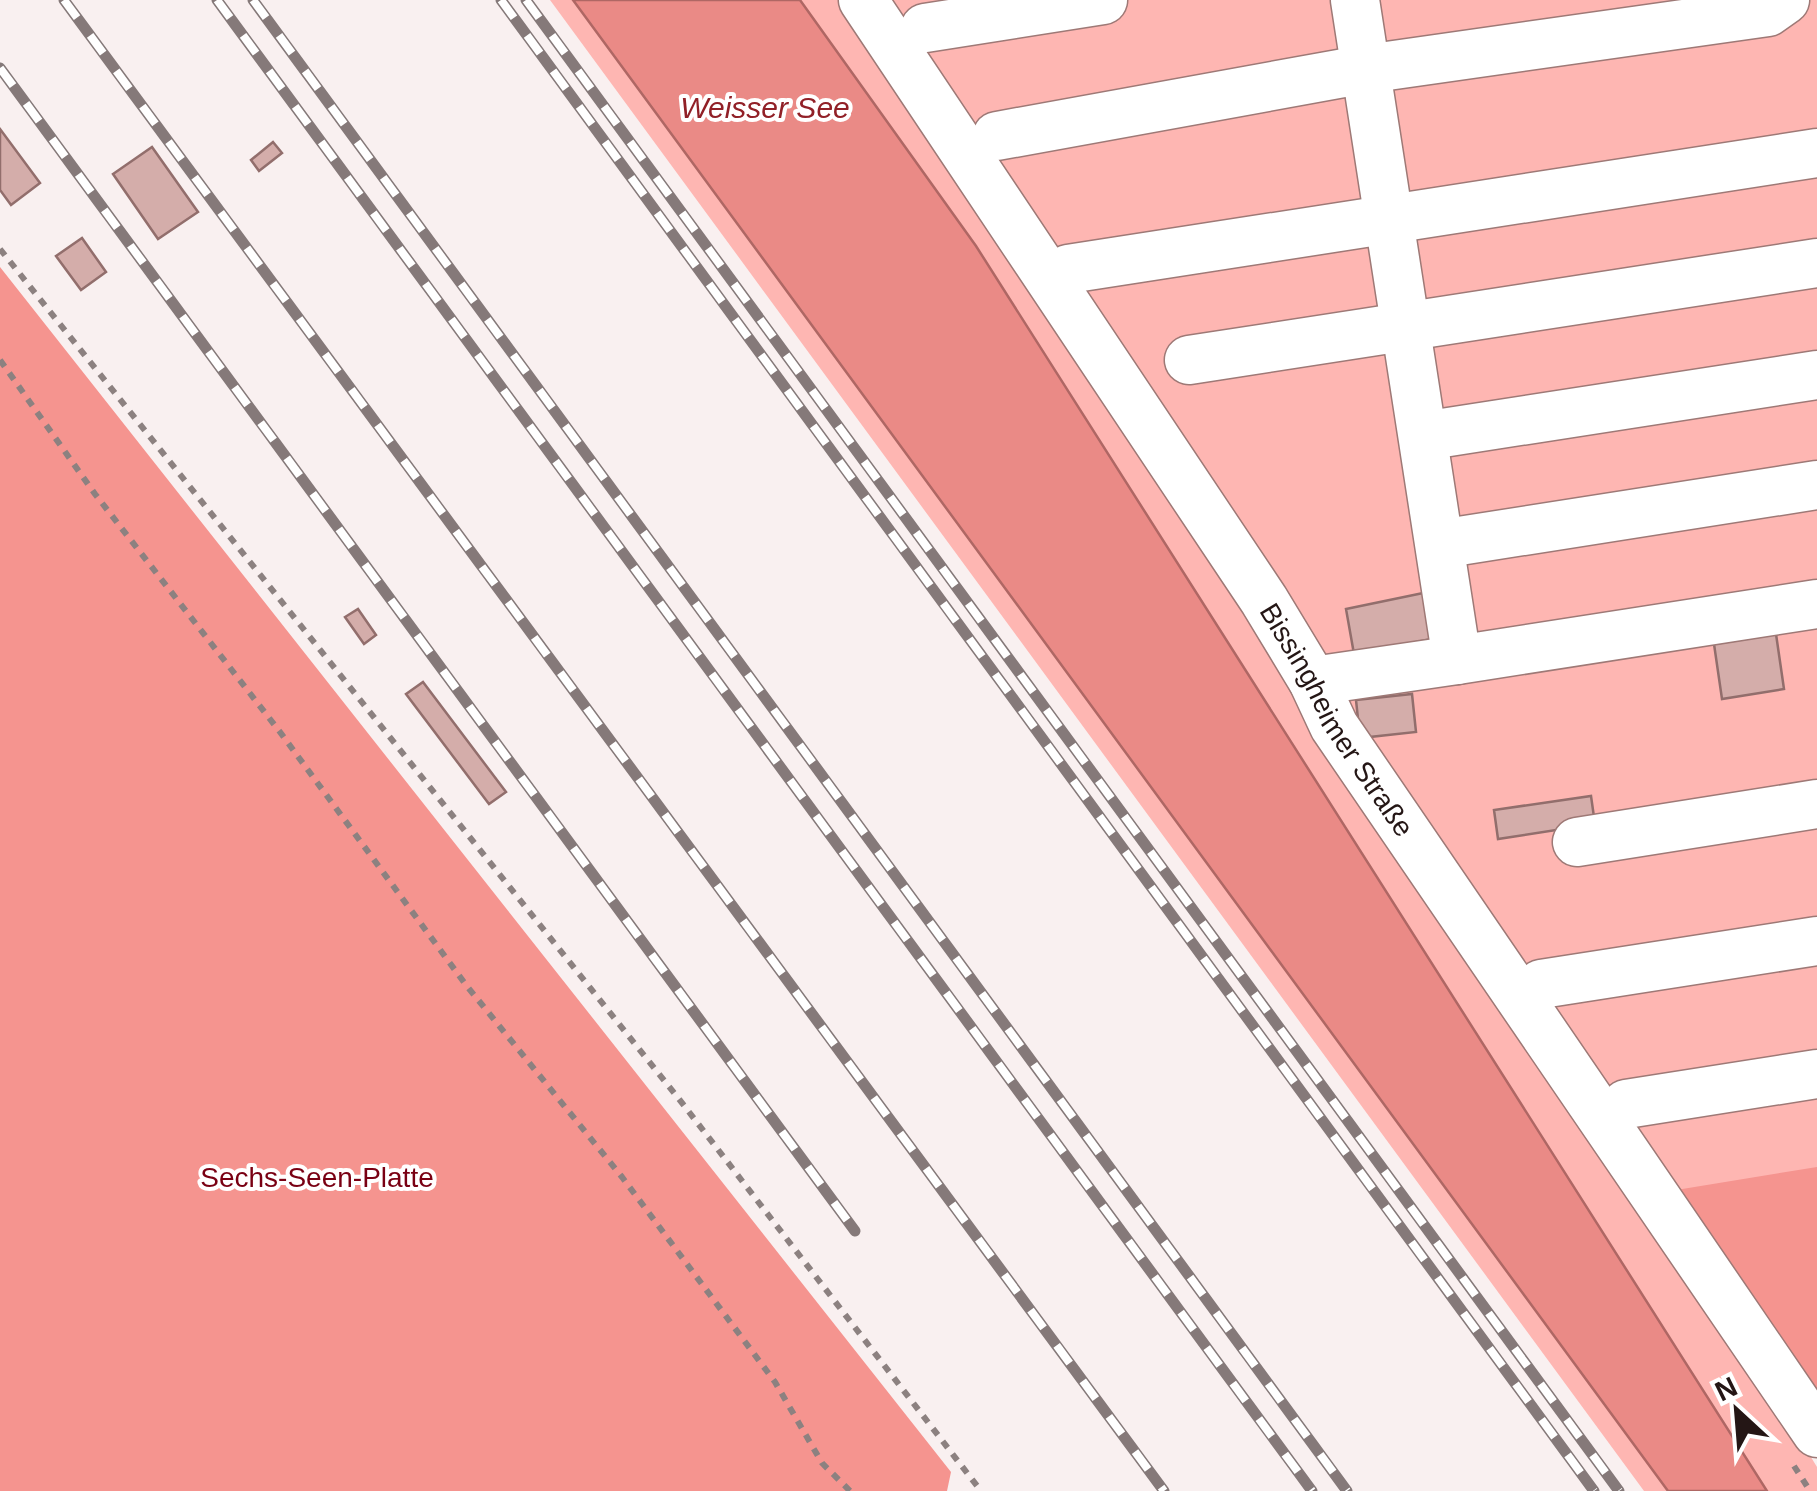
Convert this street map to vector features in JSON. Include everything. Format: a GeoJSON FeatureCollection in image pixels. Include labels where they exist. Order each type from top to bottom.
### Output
{"type":"FeatureCollection","features":[{"type":"Feature","properties":{"kind":"street","name":"Bissingheimer Straße"},"geometry":{"type":"LineString","coordinates":[[863,0],[1264,600],[1334,726],[1817,1433]]}},
{"type":"Feature","properties":{"kind":"street"},"geometry":{"type":"LineString","coordinates":[[925,28],[1103,0]]}},
{"type":"Feature","properties":{"kind":"street"},"geometry":{"type":"LineString","coordinates":[[1355,0],[1458,660]]}},
{"type":"Feature","properties":{"kind":"street"},"geometry":{"type":"LineString","coordinates":[[997,136],[1366,69],[1768,12],[1785,0]]}},
{"type":"Feature","properties":{"kind":"street"},"geometry":{"type":"LineString","coordinates":[[1068,269],[1817,153]]}},
{"type":"Feature","properties":{"kind":"street"},"geometry":{"type":"LineString","coordinates":[[1189,360],[1817,262]]}},
{"type":"Feature","properties":{"kind":"street"},"geometry":{"type":"LineString","coordinates":[[1423,436],[1817,375]]}},
{"type":"Feature","properties":{"kind":"street"},"geometry":{"type":"LineString","coordinates":[[1440,544],[1817,485]]}},
{"type":"Feature","properties":{"kind":"street"},"geometry":{"type":"LineString","coordinates":[[1312,681],[1817,604]]}},
{"type":"Feature","properties":{"kind":"street"},"geometry":{"type":"LineString","coordinates":[[1576,842],[1817,804]]}},
{"type":"Feature","properties":{"kind":"street"},"geometry":{"type":"LineString","coordinates":[[1541,984],[1817,941]]}},
{"type":"Feature","properties":{"kind":"street"},"geometry":{"type":"LineString","coordinates":[[1626,1104],[1817,1074]]}},
{"type":"Feature","properties":{"kind":"path"},"geometry":{"type":"LineString","coordinates":[[0,249],[679,1099],[981,1491]]}},
{"type":"Feature","properties":{"kind":"path"},"geometry":{"type":"LineString","coordinates":[[0,360],[95,494],[280,732],[466,985],[622,1178],[775,1382],[822,1463],[850,1491]]}},
{"type":"Feature","properties":{"kind":"shaded area","name":"Weisser See"},"geometry":{"type":"Polygon","coordinates":[[[550,0],[847,0],[1746,1351],[1817,1467],[1817,1491],[1644,1491],[550,0]]]}},
{"type":"Feature","properties":{"kind":"shaded area"},"geometry":{"type":"Polygon","coordinates":[[[879,0],[1817,0],[1817,1416],[879,0]]]}},
{"type":"Feature","properties":{"kind":"green space","name":"Sechs-Seen-Platte"},"geometry":{"type":"Polygon","coordinates":[[[0,267],[951,1472],[947,1491],[0,1491],[0,267]]]}},
{"type":"Feature","properties":{"kind":"green space"},"geometry":{"type":"Polygon","coordinates":[[[1817,1167],[1817,1416],[1664,1192],[1817,1167]]]}},
{"type":"Feature","properties":{"kind":"water","name":"Weisser See"},"geometry":{"type":"Polygon","coordinates":[[[573,0],[800,0],[976,246],[1767,1491],[1668,1491],[573,0]]]}},
{"type":"Feature","properties":{"kind":"building"},"geometry":{"type":"Polygon","coordinates":[[[0,129],[40,183],[11,205],[0,190],[0,129]]]}},
{"type":"Feature","properties":{"kind":"building"},"geometry":{"type":"Polygon","coordinates":[[[273,142],[282,153],[259,171],[251,160],[273,142]]]}},
{"type":"Feature","properties":{"kind":"building"},"geometry":{"type":"Polygon","coordinates":[[[152,147],[198,212],[158,239],[113,174],[152,147]]]}},
{"type":"Feature","properties":{"kind":"building"},"geometry":{"type":"Polygon","coordinates":[[[82,238],[106,272],[81,290],[56,256],[82,238]]]}},
{"type":"Feature","properties":{"kind":"building"},"geometry":{"type":"Polygon","coordinates":[[[1428,592],[1437,638],[1354,654],[1346,609],[1428,592]]]}},
{"type":"Feature","properties":{"kind":"building"},"geometry":{"type":"Polygon","coordinates":[[[358,609],[376,635],[364,644],[345,617],[358,609]]]}},
{"type":"Feature","properties":{"kind":"building"},"geometry":{"type":"Polygon","coordinates":[[[1776,634],[1784,689],[1722,699],[1714,644],[1776,634]]]}},
{"type":"Feature","properties":{"kind":"building"},"geometry":{"type":"Polygon","coordinates":[[[423,682],[506,792],[489,804],[406,694],[423,682]]]}},
{"type":"Feature","properties":{"kind":"building"},"geometry":{"type":"Polygon","coordinates":[[[1412,694],[1416,732],[1360,738],[1356,700],[1412,694]]]}},
{"type":"Feature","properties":{"kind":"building"},"geometry":{"type":"Polygon","coordinates":[[[1591,796],[1595,824],[1498,839],[1494,810],[1591,796]]]}},
{"type":"Feature","properties":{"kind":"railway"},"geometry":{"type":"LineString","coordinates":[[64,0],[1164,1491]]}},
{"type":"Feature","properties":{"kind":"railway"},"geometry":{"type":"LineString","coordinates":[[217,0],[1312,1491]]}},
{"type":"Feature","properties":{"kind":"railway"},"geometry":{"type":"LineString","coordinates":[[253,0],[1347,1491]]}},
{"type":"Feature","properties":{"kind":"railway"},"geometry":{"type":"LineString","coordinates":[[501,0],[1594,1491]]}},
{"type":"Feature","properties":{"kind":"railway"},"geometry":{"type":"LineString","coordinates":[[526,0],[1619,1491]]}},
{"type":"Feature","properties":{"kind":"railway"},"geometry":{"type":"LineString","coordinates":[[0,68],[855,1231]]}}]}
